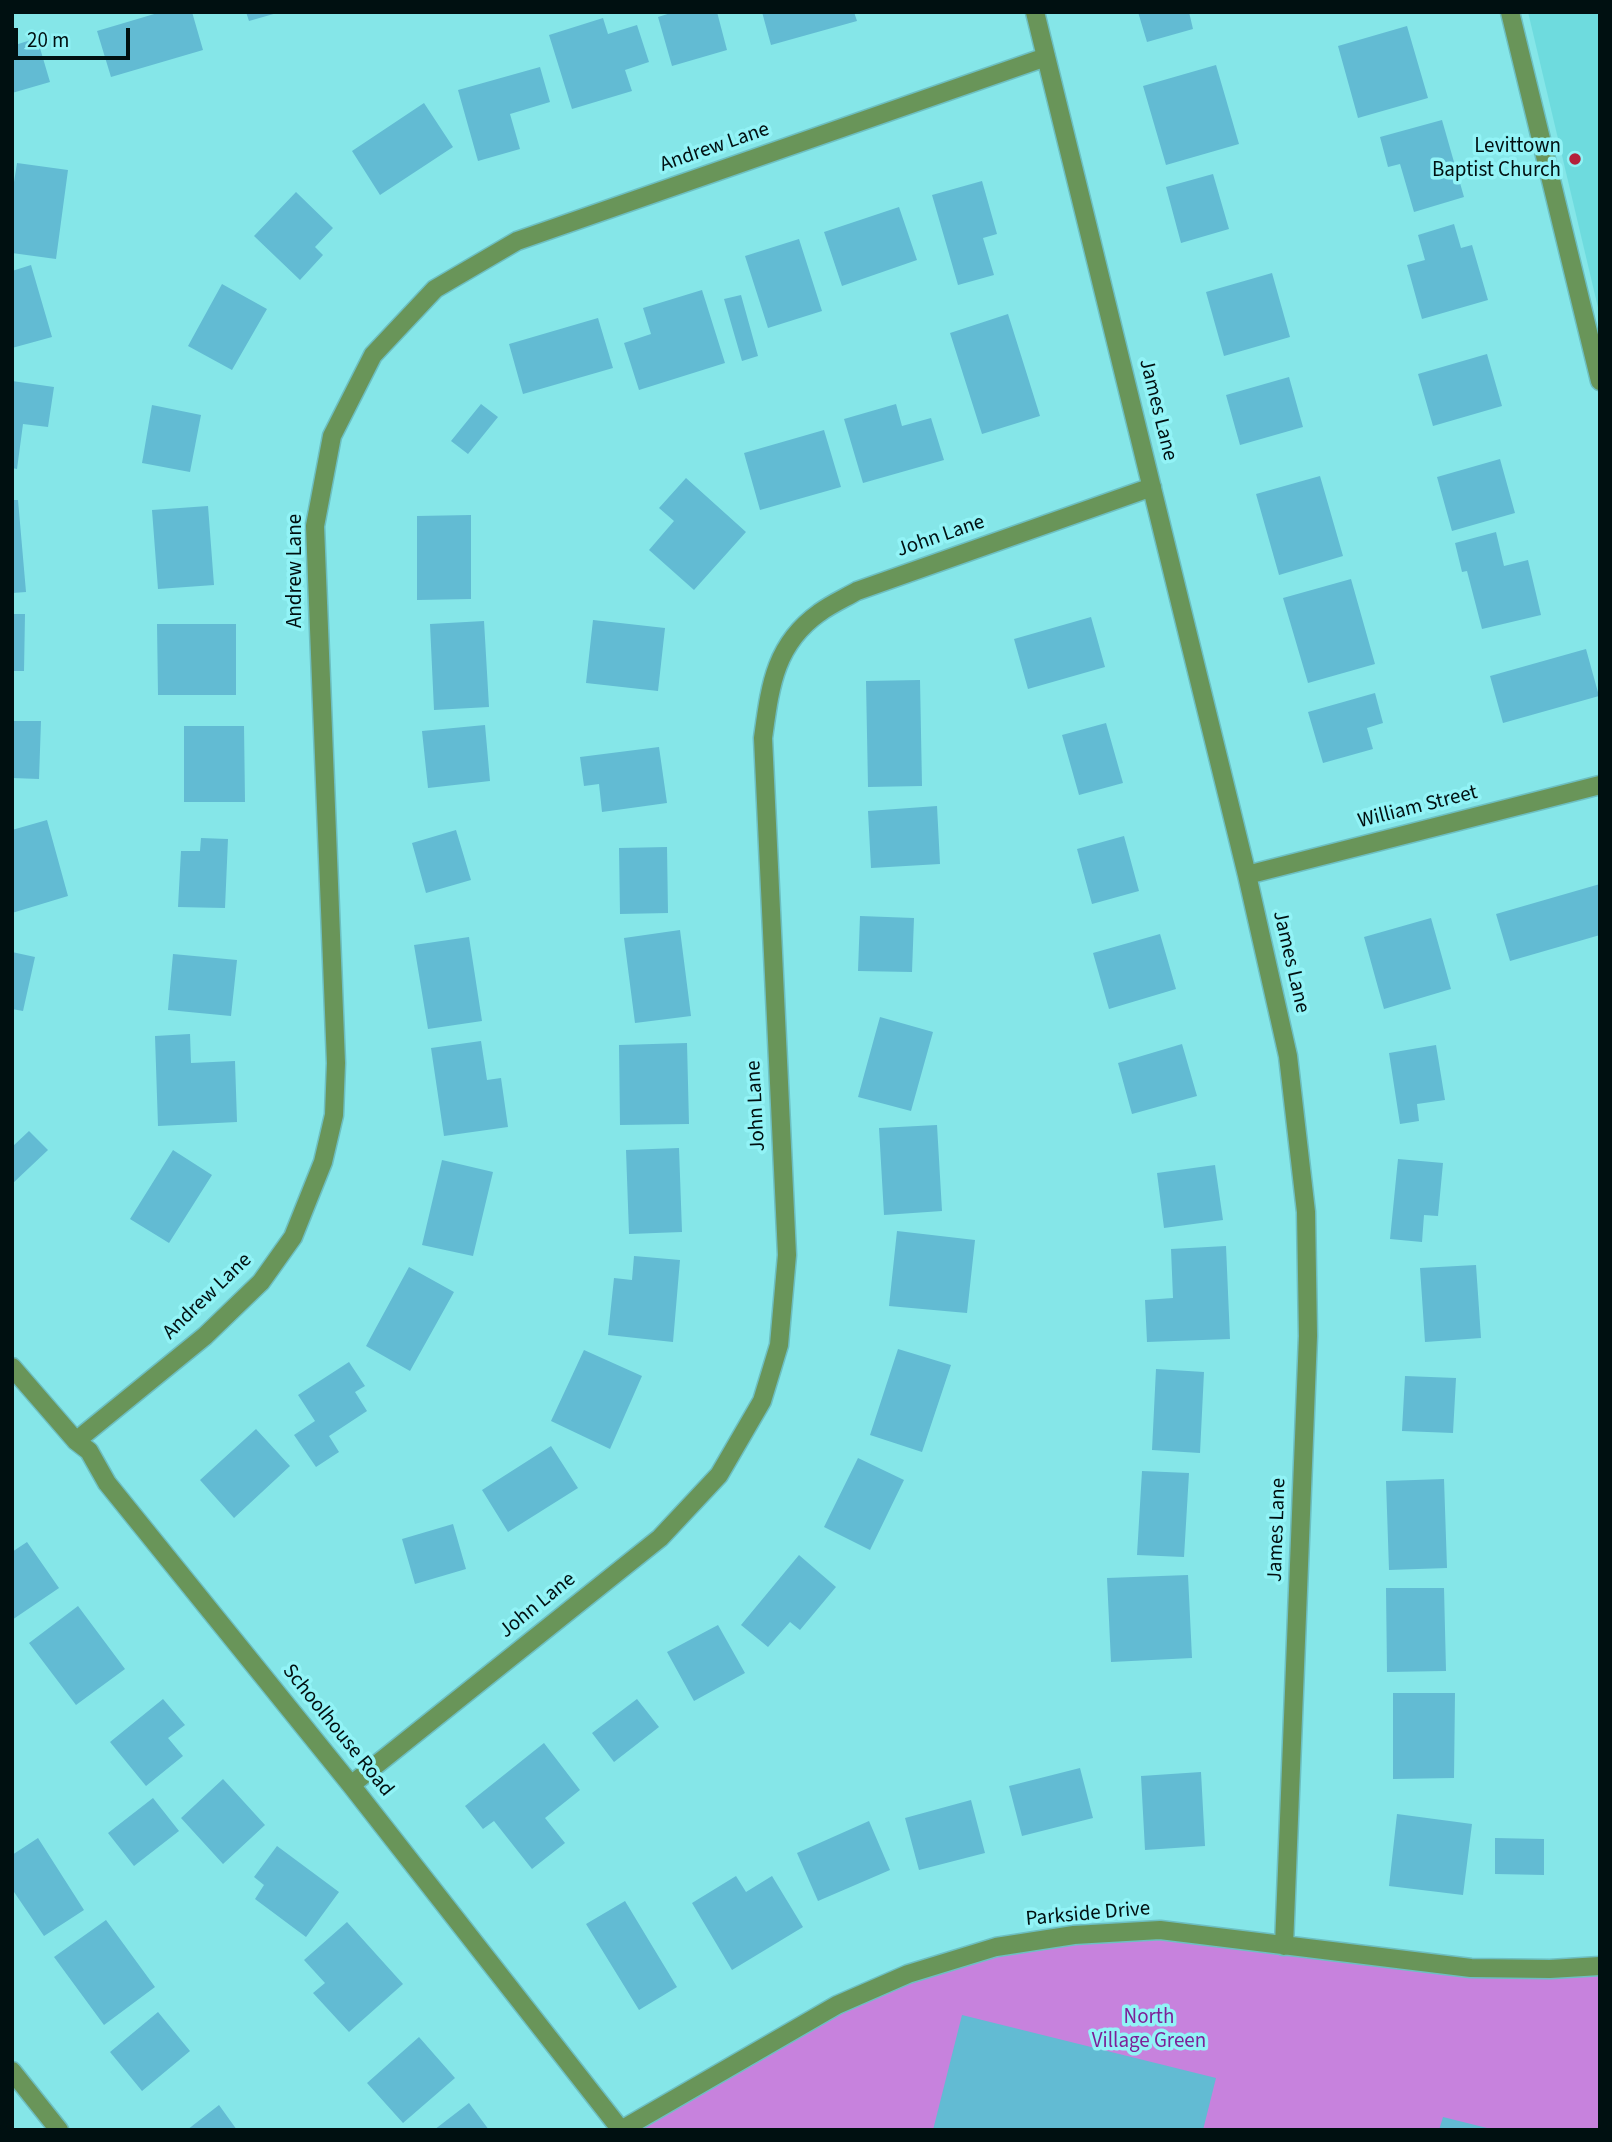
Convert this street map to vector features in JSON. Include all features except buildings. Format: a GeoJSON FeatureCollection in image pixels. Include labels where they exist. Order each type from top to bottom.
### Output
{"type":"FeatureCollection","features":[{"type":"Feature","properties":{"kind":"street","name":"James Lane"},"geometry":{"type":"LineString","coordinates":[[1035,12],[1247,875],[1288,1056],[1306,1212],[1308,1336],[1284,1946]]}},
{"type":"Feature","properties":{"kind":"street"},"geometry":{"type":"LineString","coordinates":[[1510,12],[1600,381]]}},
{"type":"Feature","properties":{"kind":"street","name":"Andrew Lane"},"geometry":{"type":"LineString","coordinates":[[76,1441],[205,1336],[261,1282],[293,1237],[323,1162],[334,1115],[336,1063],[315,526],[332,436],[373,355],[435,289],[517,241],[1046,57]]}},
{"type":"Feature","properties":{"kind":"street","name":"John Lane"},"geometry":{"type":"LineString","coordinates":[[351,1785],[660,1538],[719,1475],[762,1401],[779,1345],[787,1255],[763,738],[770,685],[783,653],[796,633],[819,612],[857,591],[1152,487]]}},
{"type":"Feature","properties":{"kind":"street","name":"William Street"},"geometry":{"type":"LineString","coordinates":[[1247,875],[1600,785]]}},
{"type":"Feature","properties":{"kind":"street","name":"Schoolhouse Road"},"geometry":{"type":"LineString","coordinates":[[12,1367],[76,1441],[89,1451],[107,1483],[351,1785],[621,2130]]}},
{"type":"Feature","properties":{"kind":"street","name":"Parkside Drive"},"geometry":{"type":"LineString","coordinates":[[621,2130],[837,2005],[908,1974],[996,1947],[1073,1934],[1160,1930],[1471,1968],[1550,1969],[1600,1966]]}},
{"type":"Feature","properties":{"kind":"street"},"geometry":{"type":"LineString","coordinates":[[12,2071],[59,2130]]}},
{"type":"Feature","properties":{"kind":"shaded area","name":"Levittown Baptist Church"},"geometry":{"type":"Polygon","coordinates":[[[1528,12],[1600,12],[1600,316],[1528,12]]]}},
{"type":"Feature","properties":{"kind":"green space","name":"North Village Green"},"geometry":{"type":"Polygon","coordinates":[[[1156,1929],[1465,1967],[1600,1968],[1600,2130],[637,2130],[842,2005],[991,1949],[1156,1929]]]}},
{"type":"Feature","properties":{"kind":"place","name":"Levittown Baptist Church"},"geometry":{"type":"Point","coordinates":[1575,159]}}]}
